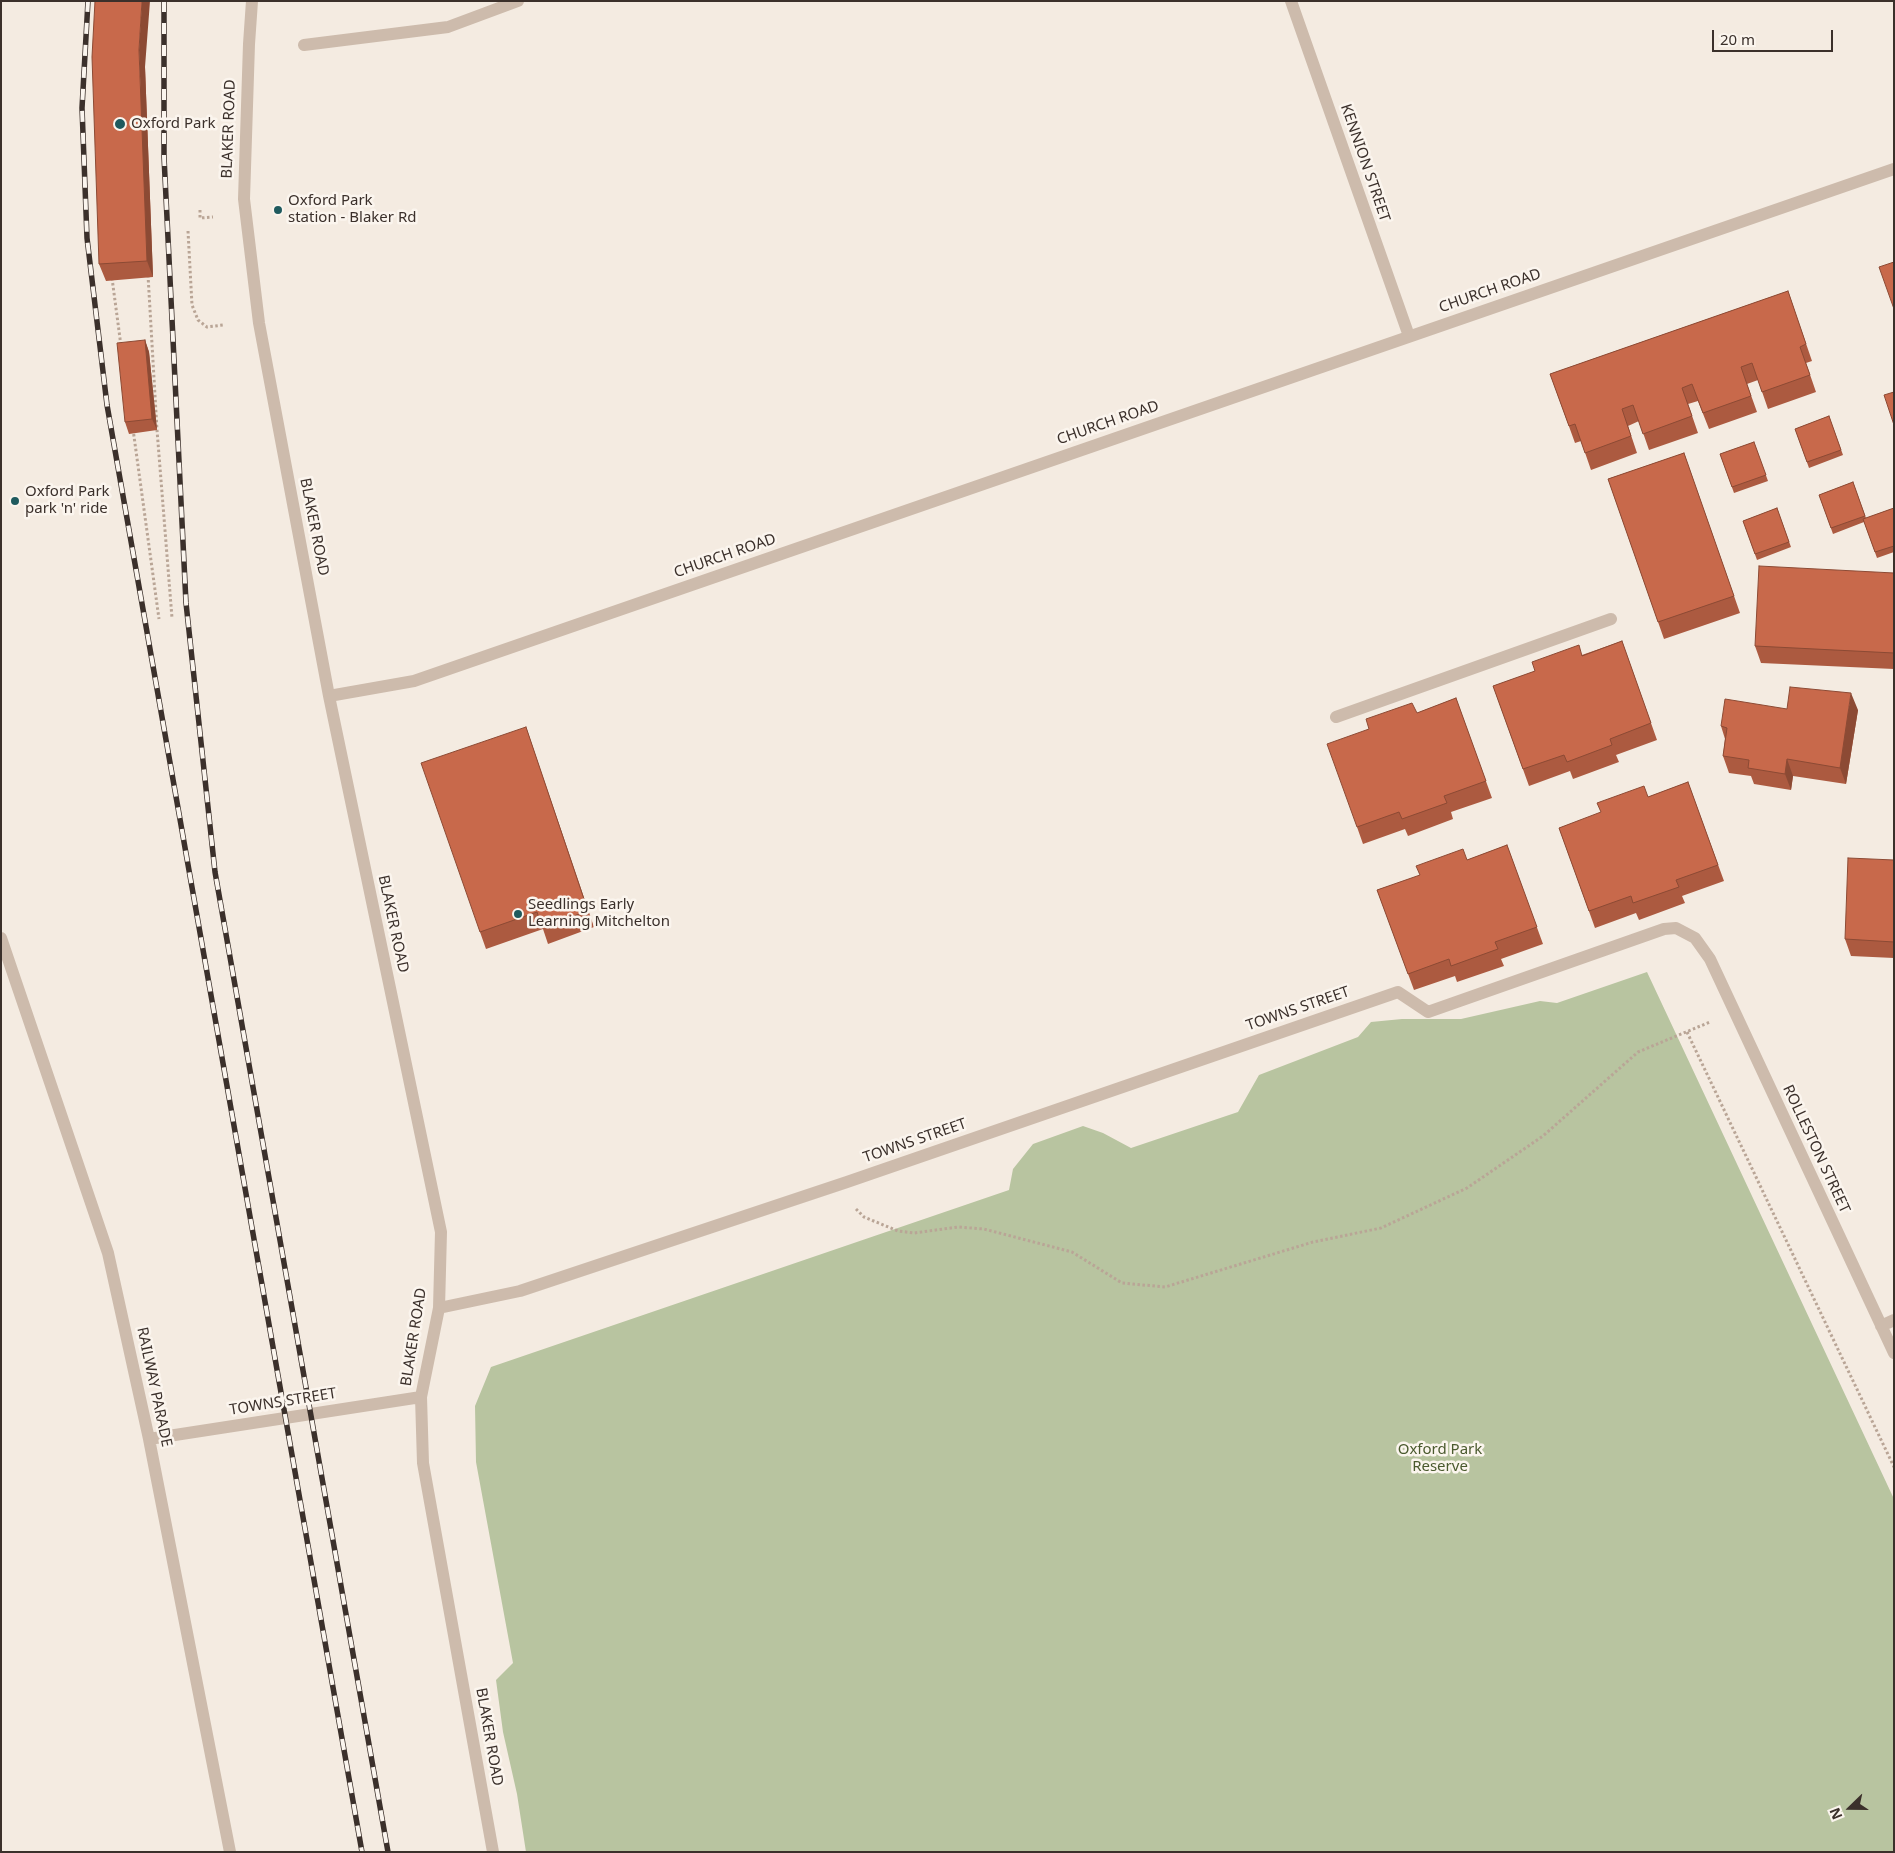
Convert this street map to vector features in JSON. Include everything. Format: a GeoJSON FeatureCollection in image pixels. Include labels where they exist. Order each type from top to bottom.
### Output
{"type":"FeatureCollection","features":[{"type":"Feature","properties":{"kind":"street","name":"BLAKER ROAD"},"geometry":{"type":"LineString","coordinates":[[252,1],[248,44],[244,199],[260,323],[329,696],[441,1232],[439,1308],[421,1397],[423,1462],[493,1852]]}},
{"type":"Feature","properties":{"kind":"street"},"geometry":{"type":"LineString","coordinates":[[304,45],[448,27],[518,1]]}},
{"type":"Feature","properties":{"kind":"street","name":"KENNION STREET"},"geometry":{"type":"LineString","coordinates":[[1291,1],[1409,336]]}},
{"type":"Feature","properties":{"kind":"street","name":"CHURCH ROAD"},"geometry":{"type":"LineString","coordinates":[[329,696],[414,681],[1894,169]]}},
{"type":"Feature","properties":{"kind":"street"},"geometry":{"type":"LineString","coordinates":[[1336,717],[1611,619]]}},
{"type":"Feature","properties":{"kind":"street","name":"ROLLESTON STREET"},"geometry":{"type":"LineString","coordinates":[[1398,992],[1428,1012],[1664,929],[1676,928],[1687,932],[1695,938],[1710,959],[1894,1353]]}},
{"type":"Feature","properties":{"kind":"street","name":"RAILWAY PARADE"},"geometry":{"type":"LineString","coordinates":[[1,940],[108,1253],[150,1439],[230,1852]]}},
{"type":"Feature","properties":{"kind":"street","name":"TOWNS STREET"},"geometry":{"type":"LineString","coordinates":[[439,1308],[520,1292],[847,1182],[1398,992]]}},
{"type":"Feature","properties":{"kind":"street"},"geometry":{"type":"LineString","coordinates":[[1881,1326],[1894,1320]]}},
{"type":"Feature","properties":{"kind":"street","name":"TOWNS STREET"},"geometry":{"type":"LineString","coordinates":[[150,1439],[421,1397]]}},
{"type":"Feature","properties":{"kind":"path"},"geometry":{"type":"LineString","coordinates":[[200,210],[200,218],[213,217]]}},
{"type":"Feature","properties":{"kind":"path"},"geometry":{"type":"LineString","coordinates":[[188,230],[192,305],[198,320],[207,326],[223,325]]}},
{"type":"Feature","properties":{"kind":"path"},"geometry":{"type":"LineString","coordinates":[[147,268],[156,430],[172,618]]}},
{"type":"Feature","properties":{"kind":"path"},"geometry":{"type":"LineString","coordinates":[[111,271],[122,354]]}},
{"type":"Feature","properties":{"kind":"path"},"geometry":{"type":"LineString","coordinates":[[132,423],[159,620]]}},
{"type":"Feature","properties":{"kind":"path"},"geometry":{"type":"LineString","coordinates":[[847,1182],[856,1208],[864,1217],[898,1231],[914,1233],[958,1227],[984,1229],[1072,1252],[1122,1283],[1165,1287],[1313,1242],[1381,1228],[1467,1188],[1543,1136],[1638,1052],[1734,1012]]}},
{"type":"Feature","properties":{"kind":"path"},"geometry":{"type":"LineString","coordinates":[[1687,1032],[1894,1467]]}},
{"type":"Feature","properties":{"kind":"green space","name":"Oxford Park Reserve"},"geometry":{"type":"Polygon","coordinates":[[[1647,972],[1894,1499],[1894,1852],[526,1852],[517,1794],[503,1732],[496,1680],[513,1663],[476,1462],[475,1406],[491,1367],[1009,1190],[1013,1169],[1033,1144],[1083,1126],[1103,1133],[1131,1148],[1238,1112],[1259,1075],[1358,1037],[1371,1022],[1402,1019],[1461,1019],[1540,1001],[1557,1003],[1647,972]]]}},
{"type":"Feature","properties":{"kind":"building"},"geometry":{"type":"Polygon","coordinates":[[[95,1],[142,1],[139,50],[147,261],[99,264],[92,57],[95,1]]]}},
{"type":"Feature","properties":{"kind":"building"},"geometry":{"type":"Polygon","coordinates":[[[1894,262],[1894,309],[1879,267],[1894,262]]]}},
{"type":"Feature","properties":{"kind":"building"},"geometry":{"type":"Polygon","coordinates":[[[1788,291],[1806,344],[1800,347],[1810,375],[1762,392],[1752,363],[1741,367],[1751,396],[1703,413],[1692,384],[1682,388],[1692,416],[1643,434],[1633,405],[1622,409],[1631,436],[1585,453],[1575,424],[1569,426],[1550,374],[1788,291]]]}},
{"type":"Feature","properties":{"kind":"building"},"geometry":{"type":"Polygon","coordinates":[[[145,340],[152,419],[125,422],[117,343],[145,340]]]}},
{"type":"Feature","properties":{"kind":"building"},"geometry":{"type":"Polygon","coordinates":[[[1894,392],[1894,425],[1884,395],[1894,392]]]}},
{"type":"Feature","properties":{"kind":"building"},"geometry":{"type":"Polygon","coordinates":[[[1829,416],[1841,450],[1807,462],[1795,429],[1829,416]]]}},
{"type":"Feature","properties":{"kind":"building"},"geometry":{"type":"Polygon","coordinates":[[[1754,442],[1766,475],[1732,487],[1720,454],[1754,442]]]}},
{"type":"Feature","properties":{"kind":"building"},"geometry":{"type":"Polygon","coordinates":[[[1684,453],[1734,596],[1658,622],[1608,479],[1684,453]]]}},
{"type":"Feature","properties":{"kind":"building"},"geometry":{"type":"Polygon","coordinates":[[[1853,482],[1865,516],[1831,528],[1819,495],[1853,482]]]}},
{"type":"Feature","properties":{"kind":"building"},"geometry":{"type":"Polygon","coordinates":[[[1777,508],[1789,542],[1755,554],[1743,521],[1777,508]]]}},
{"type":"Feature","properties":{"kind":"building"},"geometry":{"type":"Polygon","coordinates":[[[1894,508],[1894,546],[1875,552],[1863,519],[1894,508]]]}},
{"type":"Feature","properties":{"kind":"building"},"geometry":{"type":"Polygon","coordinates":[[[1759,566],[1894,573],[1894,653],[1755,646],[1759,566]]]}},
{"type":"Feature","properties":{"kind":"building"},"geometry":{"type":"Polygon","coordinates":[[[1622,641],[1651,723],[1610,739],[1612,745],[1567,762],[1564,755],[1523,769],[1493,686],[1535,671],[1532,662],[1579,645],[1582,656],[1622,641]]]}},
{"type":"Feature","properties":{"kind":"building"},"geometry":{"type":"Polygon","coordinates":[[[1790,687],[1851,693],[1840,768],[1787,759],[1785,774],[1748,768],[1749,760],[1723,756],[1727,728],[1721,726],[1725,699],[1787,709],[1790,687]]]}},
{"type":"Feature","properties":{"kind":"building"},"geometry":{"type":"Polygon","coordinates":[[[1456,698],[1486,781],[1444,796],[1447,803],[1402,819],[1399,812],[1357,827],[1327,744],[1369,729],[1366,719],[1412,703],[1417,713],[1456,698]]]}},
{"type":"Feature","properties":{"kind":"building"},"geometry":{"type":"Polygon","coordinates":[[[526,727],[588,911],[542,927],[537,912],[480,932],[421,763],[526,727]]]}},
{"type":"Feature","properties":{"kind":"building"},"geometry":{"type":"Polygon","coordinates":[[[1688,782],[1718,865],[1676,880],[1679,887],[1633,903],[1631,896],[1589,911],[1559,828],[1601,812],[1597,803],[1644,786],[1648,797],[1688,782]]]}},
{"type":"Feature","properties":{"kind":"building"},"geometry":{"type":"Polygon","coordinates":[[[1507,845],[1537,927],[1495,942],[1498,949],[1451,966],[1449,959],[1408,974],[1377,890],[1420,875],[1416,866],[1463,849],[1467,860],[1507,845]]]}},
{"type":"Feature","properties":{"kind":"building"},"geometry":{"type":"Polygon","coordinates":[[[1848,858],[1894,860],[1894,942],[1845,939],[1848,858]]]}},
{"type":"Feature","properties":{"kind":"railway"},"geometry":{"type":"LineString","coordinates":[[88,1],[82,108],[87,238],[107,405],[362,1852]]}},
{"type":"Feature","properties":{"kind":"railway"},"geometry":{"type":"LineString","coordinates":[[164,1],[164,157],[186,603],[215,872],[388,1852]]}},
{"type":"Feature","properties":{"kind":"place","name":"Oxford Park"},"geometry":{"type":"Point","coordinates":[120,124]}},
{"type":"Feature","properties":{"kind":"place","name":"Oxford Park station - Blaker Rd"},"geometry":{"type":"Point","coordinates":[278,210]}},
{"type":"Feature","properties":{"kind":"place","name":"Oxford Park park 'n' ride"},"geometry":{"type":"Point","coordinates":[15,501]}},
{"type":"Feature","properties":{"kind":"place","name":"Seedlings Early Learning Mitchelton"},"geometry":{"type":"Point","coordinates":[518,914]}}]}
